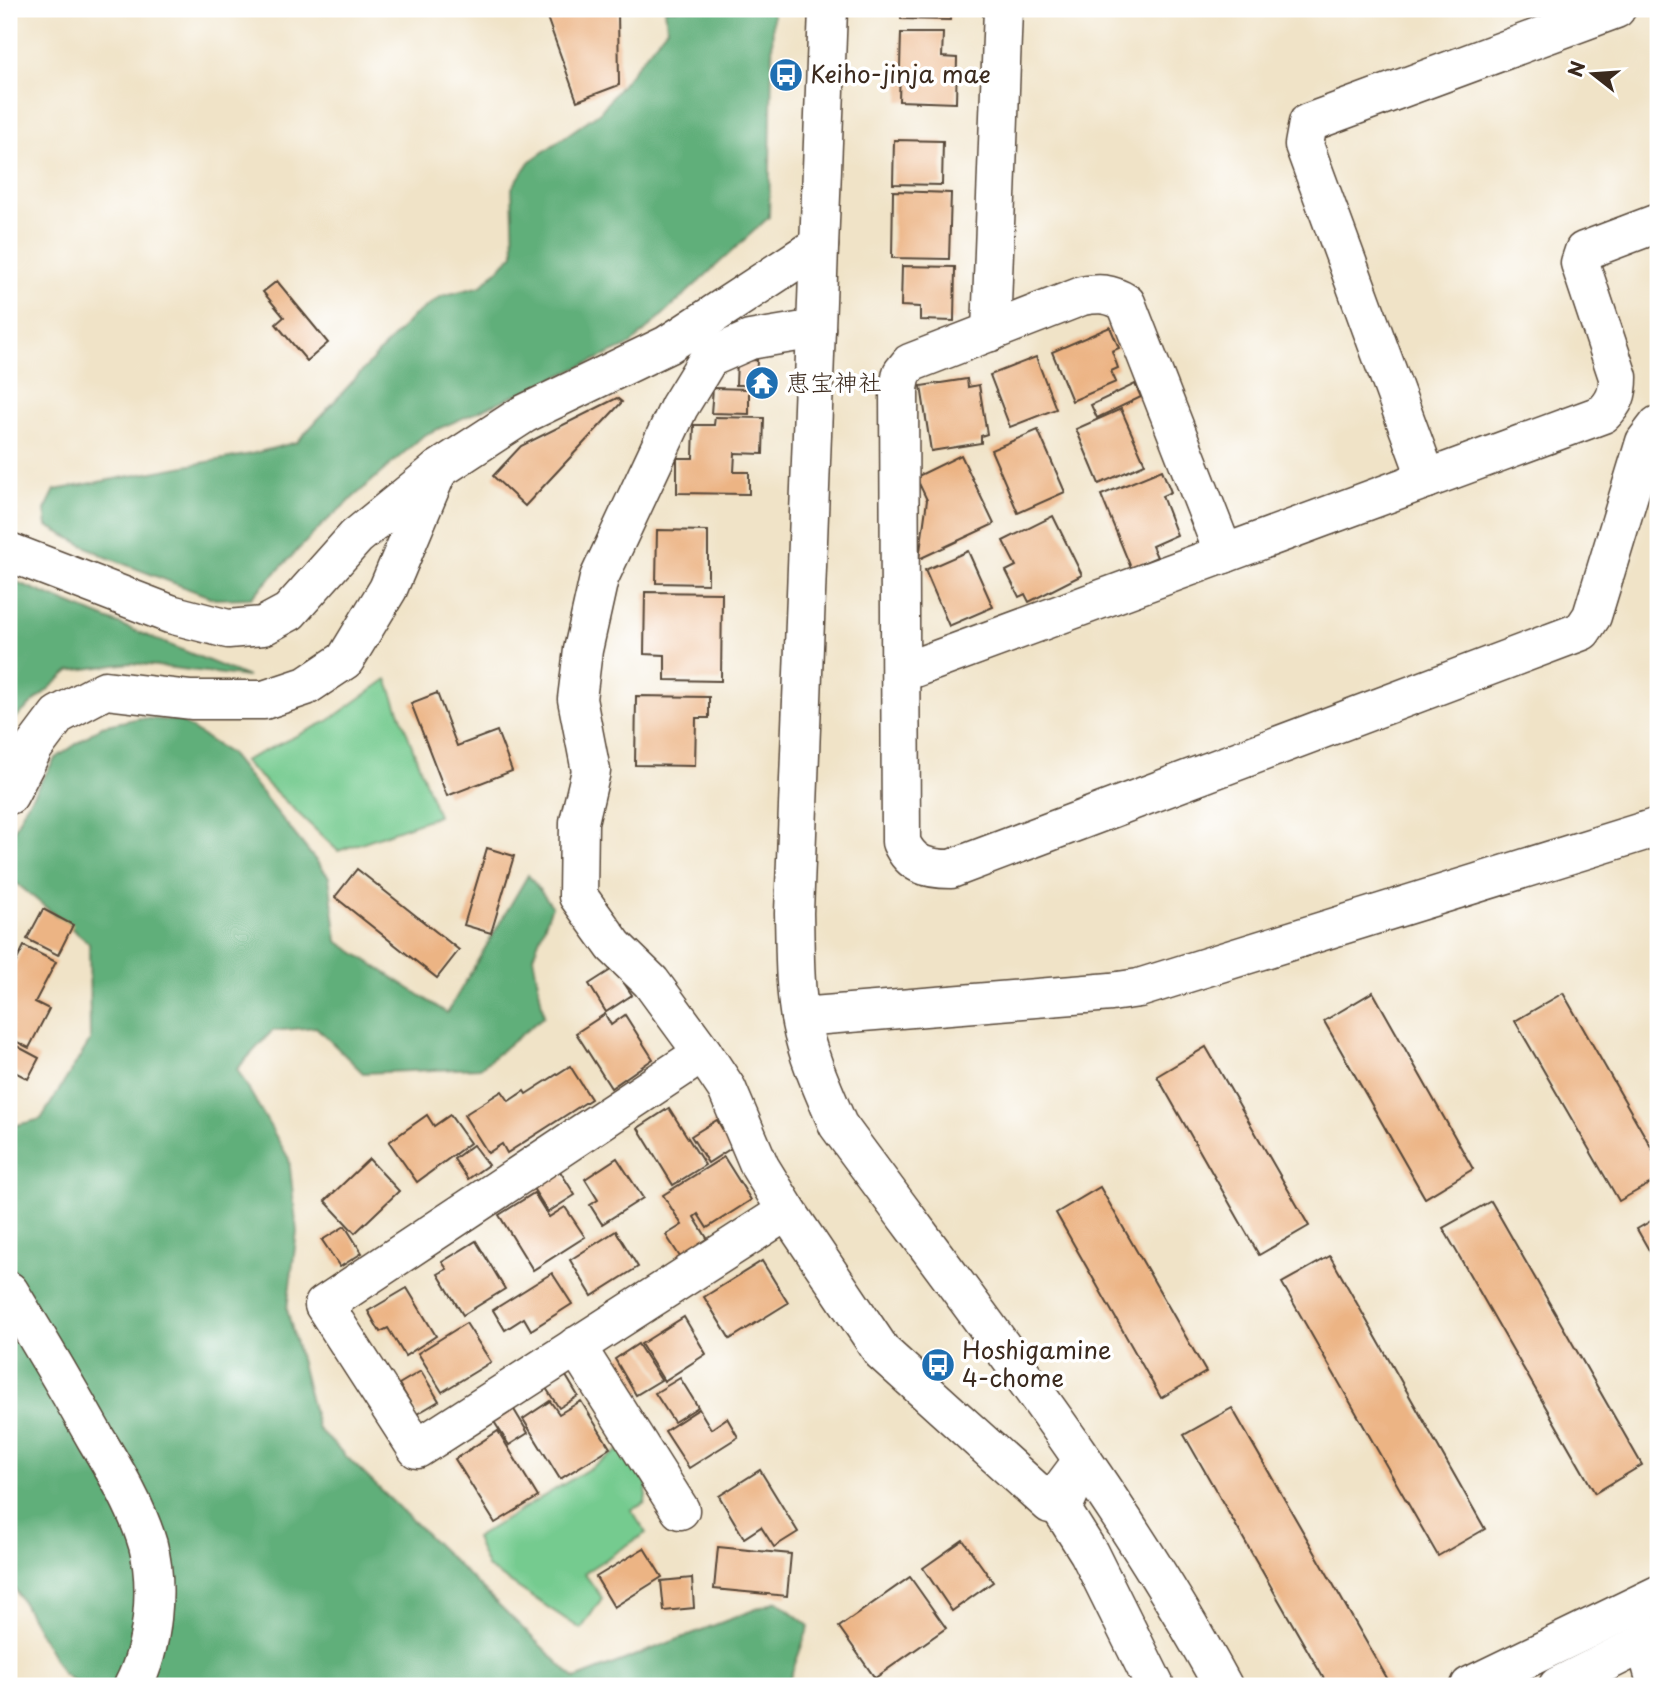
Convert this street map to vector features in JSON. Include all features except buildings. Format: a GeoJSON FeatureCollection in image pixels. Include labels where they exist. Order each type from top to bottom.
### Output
{"type":"FeatureCollection","features":[{"type":"Feature","properties":{"kind":"street"},"geometry":{"type":"LineString","coordinates":[[828,9],[794,914],[800,1017],[816,1075],[838,1125],[1083,1460],[1194,1632],[1223,1686]]}},
{"type":"Feature","properties":{"kind":"street"},"geometry":{"type":"LineString","coordinates":[[1427,479],[1304,145],[1308,122],[1616,9]]}},
{"type":"Feature","properties":{"kind":"street"},"geometry":{"type":"LineString","coordinates":[[991,332],[1009,11]]}},
{"type":"Feature","properties":{"kind":"street"},"geometry":{"type":"LineString","coordinates":[[901,673],[1603,414],[1614,403],[1618,391],[1618,377],[1580,263],[1584,251],[1658,223]]}},
{"type":"Feature","properties":{"kind":"street"},"geometry":{"type":"LineString","coordinates":[[9,552],[170,614],[228,629],[262,626],[289,612],[356,537],[438,470],[524,414],[667,345],[819,245]]}},
{"type":"Feature","properties":{"kind":"street"},"geometry":{"type":"LineString","coordinates":[[1224,554],[1126,303],[1112,295],[1099,293],[1082,296],[910,363],[902,373],[899,388],[901,842],[907,855],[919,864],[933,869],[951,869],[1582,631],[1592,617],[1645,442],[1658,425]]}},
{"type":"Feature","properties":{"kind":"street"},"geometry":{"type":"LineString","coordinates":[[816,329],[750,340],[709,358],[679,407],[599,578],[583,650],[577,699],[591,771],[579,822],[579,896],[614,946],[651,982],[704,1053],[727,1089],[760,1167],[882,1352],[1050,1504],[1083,1460]]}},
{"type":"Feature","properties":{"kind":"street"},"geometry":{"type":"LineString","coordinates":[[9,794],[34,747],[58,715],[105,690],[191,700],[264,700],[306,686],[345,660],[388,589],[438,470]]}},
{"type":"Feature","properties":{"kind":"street"},"geometry":{"type":"LineString","coordinates":[[800,1017],[1139,988],[1658,827]]}},
{"type":"Feature","properties":{"kind":"street"},"geometry":{"type":"LineString","coordinates":[[704,1053],[324,1305],[417,1449],[787,1211]]}},
{"type":"Feature","properties":{"kind":"street"},"geometry":{"type":"LineString","coordinates":[[9,1291],[126,1491],[148,1545],[154,1596],[139,1675],[133,1686]]}},
{"type":"Feature","properties":{"kind":"street"},"geometry":{"type":"LineString","coordinates":[[576,1346],[680,1510]]}},
{"type":"Feature","properties":{"kind":"street"},"geometry":{"type":"LineString","coordinates":[[1083,1460],[1062,1510],[1089,1553],[1155,1686]]}},
{"type":"Feature","properties":{"kind":"street"},"geometry":{"type":"LineString","coordinates":[[1470,1686],[1658,1595]]}},
{"type":"Feature","properties":{"kind":"street"},"geometry":{"type":"LineString","coordinates":[[1558,1686],[1651,1640],[1657,1686]]}},
{"type":"Feature","properties":{"kind":"green space"},"geometry":{"type":"Polygon","coordinates":[[[665,9],[773,9],[769,217],[630,345],[424,435],[323,524],[251,598],[215,599],[106,557],[47,526],[45,510],[55,490],[251,454],[297,442],[413,316],[442,296],[481,286],[514,254],[512,188],[529,162],[600,112],[667,28],[665,9]]]}},
{"type":"Feature","properties":{"kind":"green space"},"geometry":{"type":"Polygon","coordinates":[[[9,579],[248,677],[131,663],[69,671],[11,722],[9,728],[9,579]]]}},
{"type":"Feature","properties":{"kind":"green space"},"geometry":{"type":"Polygon","coordinates":[[[387,679],[438,816],[338,851],[243,761],[328,721],[387,679]]]}},
{"type":"Feature","properties":{"kind":"green space"},"geometry":{"type":"Polygon","coordinates":[[[140,718],[180,721],[230,754],[329,877],[337,941],[447,1013],[528,875],[552,906],[533,956],[544,1016],[480,1068],[363,1073],[316,1027],[272,1031],[237,1069],[289,1159],[297,1232],[287,1309],[318,1429],[575,1679],[777,1601],[809,1626],[787,1686],[81,1686],[62,1673],[9,1578],[9,1127],[41,1119],[90,1041],[89,943],[9,877],[9,841],[24,809],[55,759],[102,726],[140,718]]]}},
{"type":"Feature","properties":{"kind":"green space"},"geometry":{"type":"Polygon","coordinates":[[[628,1445],[648,1477],[645,1503],[631,1510],[646,1533],[584,1573],[602,1598],[581,1629],[487,1567],[475,1538],[628,1445]]]}},
{"type":"Feature","properties":{"kind":"place","name":"Keiho-jinja mae"},"geometry":{"type":"Point","coordinates":[786,75]}},
{"type":"Feature","properties":{"kind":"place","name":"恵宝神社"},"geometry":{"type":"Point","coordinates":[762,383]}},
{"type":"Feature","properties":{"kind":"place","name":"Hoshigamine 4-chome"},"geometry":{"type":"Point","coordinates":[938,1365]}}]}
